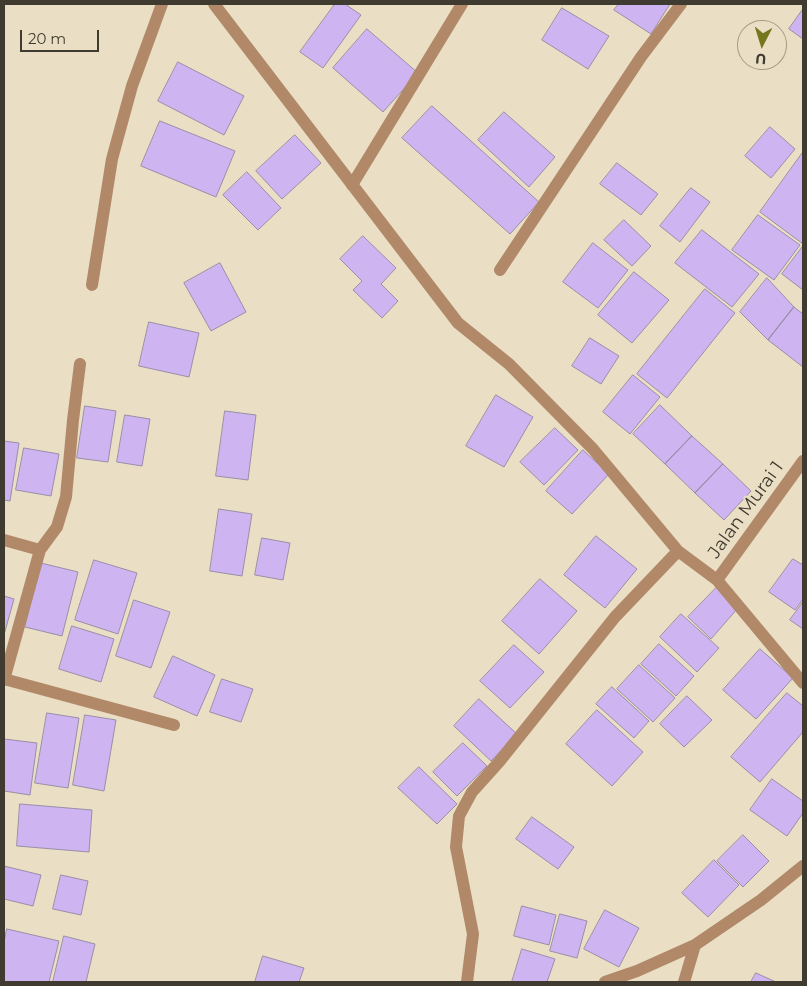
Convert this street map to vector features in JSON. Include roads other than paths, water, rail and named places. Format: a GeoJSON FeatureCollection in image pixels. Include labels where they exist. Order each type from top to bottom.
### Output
{"type":"FeatureCollection","features":[{"type":"Feature","properties":{"kind":"street"},"geometry":{"type":"LineString","coordinates":[[92,284],[112,159],[132,86],[162,4]]}},
{"type":"Feature","properties":{"kind":"street"},"geometry":{"type":"LineString","coordinates":[[214,4],[458,323],[509,364],[593,449],[678,551],[717,580],[803,683]]}},
{"type":"Feature","properties":{"kind":"street"},"geometry":{"type":"LineString","coordinates":[[352,185],[462,4]]}},
{"type":"Feature","properties":{"kind":"street"},"geometry":{"type":"LineString","coordinates":[[500,270],[641,57],[681,4]]}},
{"type":"Feature","properties":{"kind":"street"},"geometry":{"type":"LineString","coordinates":[[80,364],[66,497],[57,527],[40,550],[4,680],[174,725]]}},
{"type":"Feature","properties":{"kind":"street","name":"Jalan Murai 1"},"geometry":{"type":"LineString","coordinates":[[717,580],[803,461]]}},
{"type":"Feature","properties":{"kind":"street"},"geometry":{"type":"LineString","coordinates":[[4,540],[40,550]]}},
{"type":"Feature","properties":{"kind":"street"},"geometry":{"type":"LineString","coordinates":[[467,982],[473,934],[456,847],[460,816],[472,792],[499,762],[615,617],[678,551]]}},
{"type":"Feature","properties":{"kind":"street"},"geometry":{"type":"LineString","coordinates":[[605,982],[638,971],[695,945],[761,900],[803,866]]}},
{"type":"Feature","properties":{"kind":"street"},"geometry":{"type":"LineString","coordinates":[[684,982],[695,945]]}}]}
